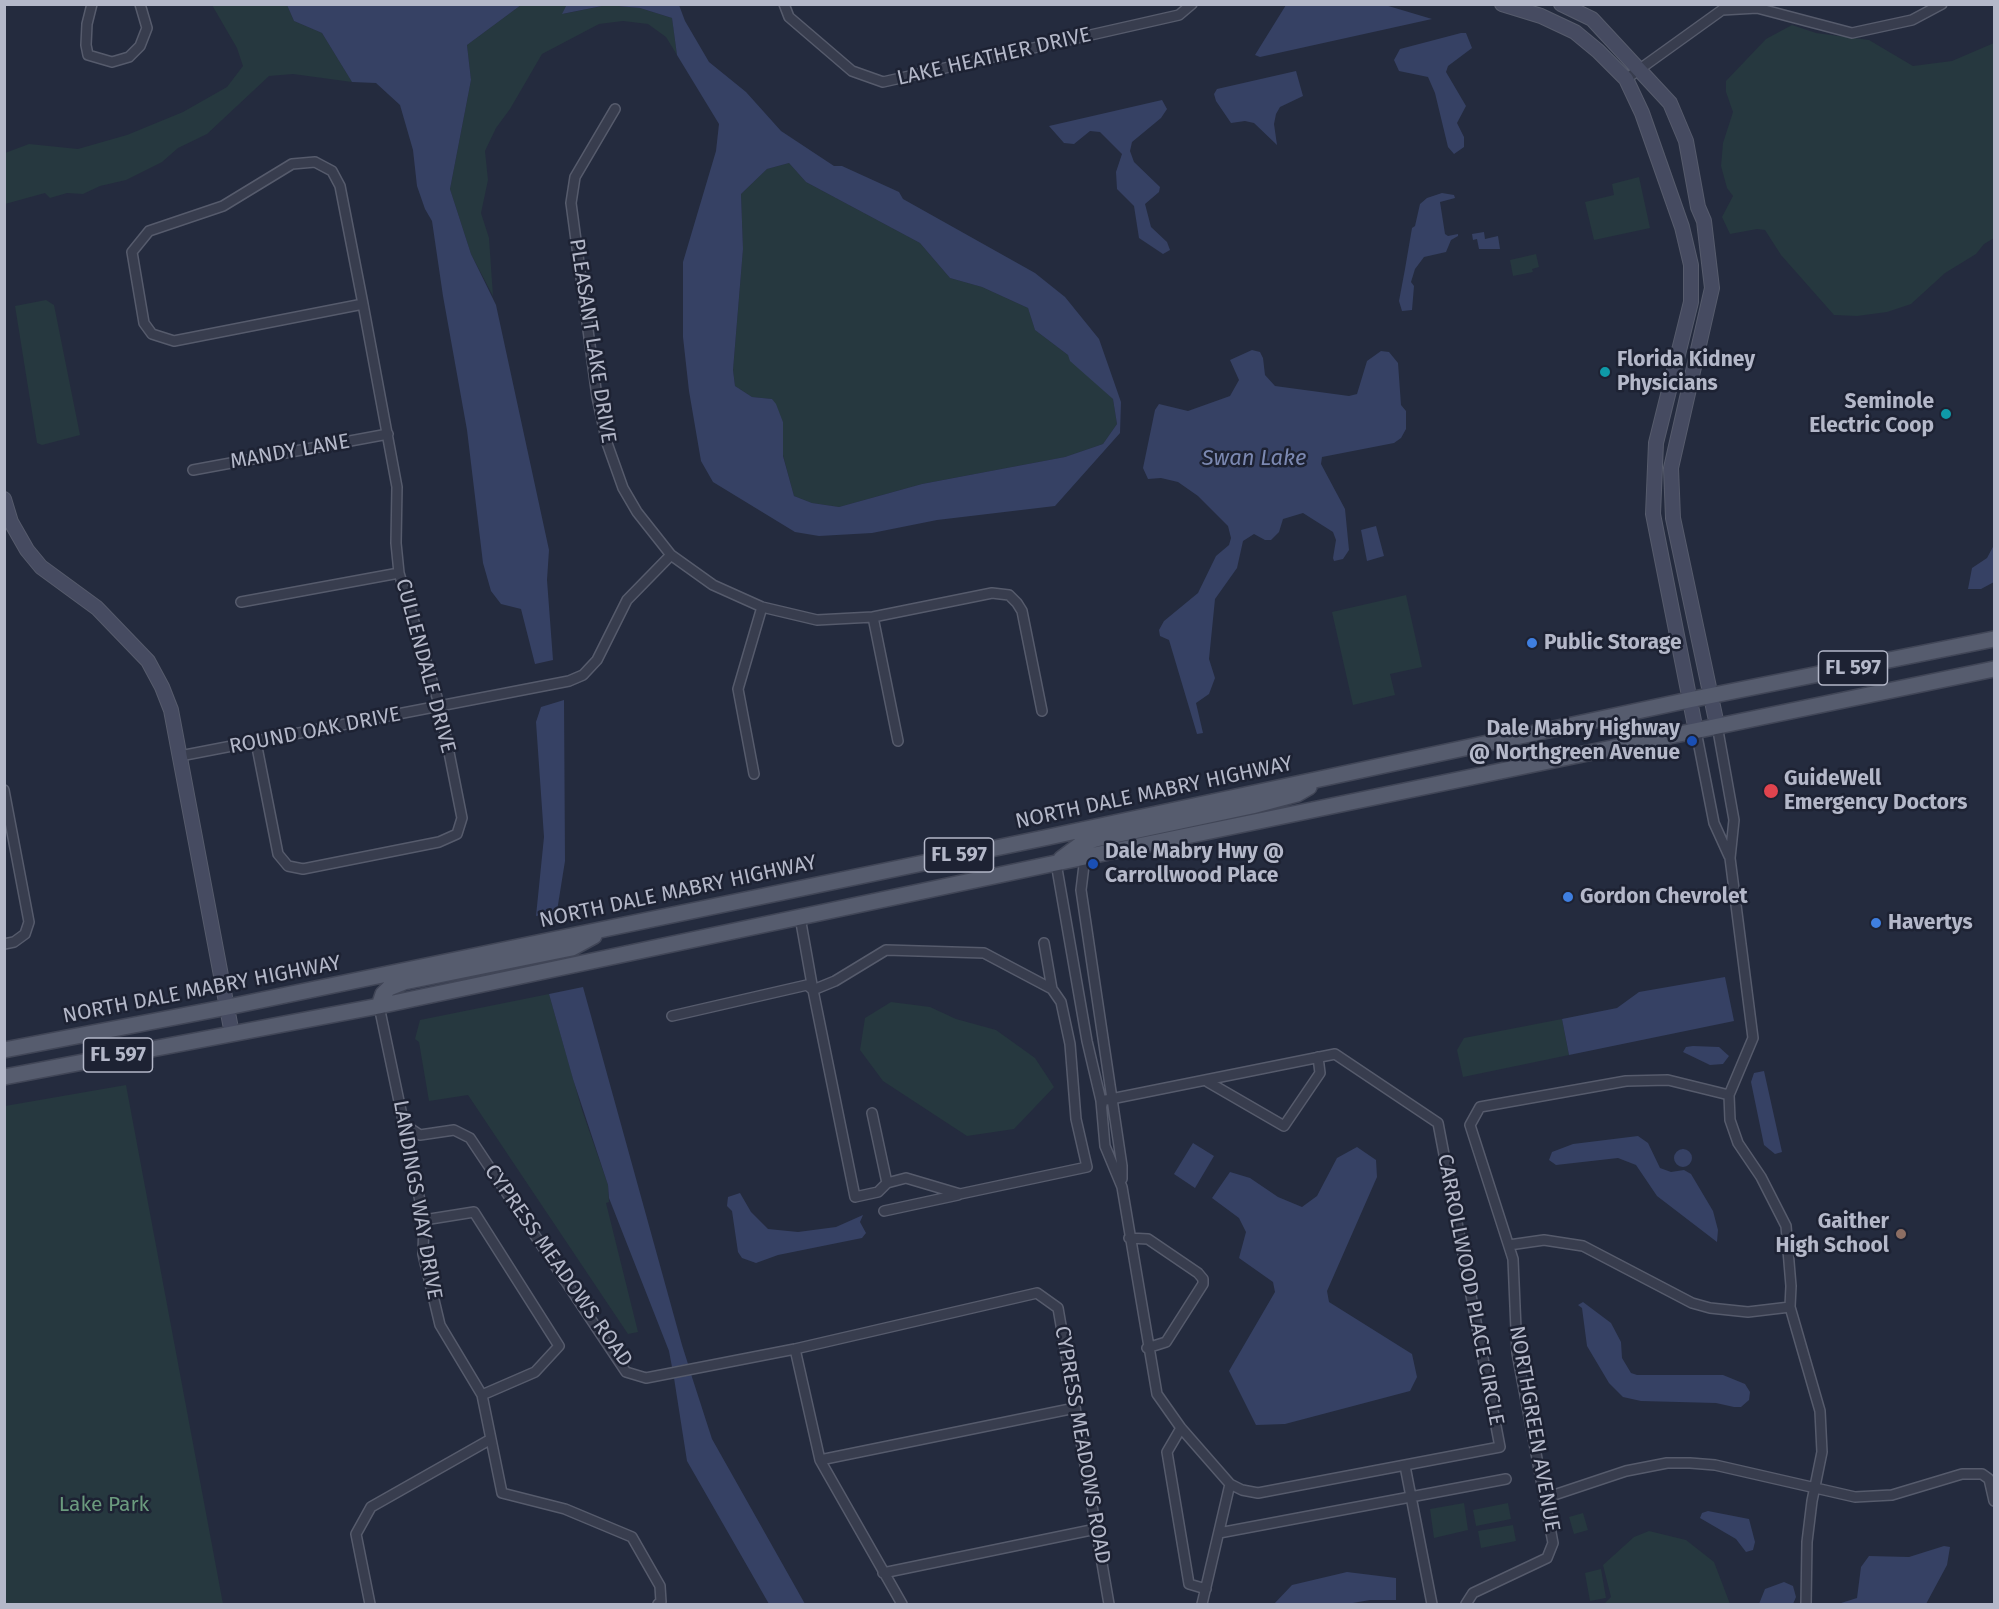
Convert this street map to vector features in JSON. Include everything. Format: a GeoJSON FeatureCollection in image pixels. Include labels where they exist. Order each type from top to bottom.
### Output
{"type":"FeatureCollection","features":[{"type":"Feature","properties":{"kind":"main road","name":"NORTH DALE MABRY HIGHWAY"},"geometry":{"type":"LineString","coordinates":[[4,1050],[228,1007],[1689,700],[1995,639]]}},
{"type":"Feature","properties":{"kind":"main road","name":"FL 597"},"geometry":{"type":"LineString","coordinates":[[4,1077],[379,1006],[1056,862],[1995,669]]}},
{"type":"Feature","properties":{"kind":"main road"},"geometry":{"type":"LineString","coordinates":[[1056,862],[1081,844],[1096,839],[1297,794],[1328,777]]}},
{"type":"Feature","properties":{"kind":"main road"},"geometry":{"type":"LineString","coordinates":[[379,1006],[383,994],[389,988],[404,982],[572,948],[609,928]]}},
{"type":"Feature","properties":{"kind":"street"},"geometry":{"type":"LineString","coordinates":[[92,4],[87,24],[88,55],[112,62],[129,57],[140,46],[147,28],[141,4]]}},
{"type":"Feature","properties":{"kind":"street","name":"LAKE HEATHER DRIVE"},"geometry":{"type":"LineString","coordinates":[[784,4],[789,18],[852,71],[883,82],[1179,15],[1192,4]]}},
{"type":"Feature","properties":{"kind":"street"},"geometry":{"type":"LineString","coordinates":[[1502,4],[1541,16],[1575,32],[1598,51],[1626,80],[1642,113],[1686,246],[1691,265],[1691,302],[1656,443],[1653,514],[1714,824],[1730,858]]}},
{"type":"Feature","properties":{"kind":"street"},"geometry":{"type":"LineString","coordinates":[[1561,4],[1592,20],[1641,68],[1670,103],[1686,141],[1706,238],[1712,288],[1671,468],[1673,518],[1712,696],[1734,820],[1730,858],[1752,1038],[1729,1095],[1733,1132],[1786,1226],[1791,1286],[1790,1307],[1816,1389],[1820,1411],[1822,1452],[1807,1542],[1806,1605]]}},
{"type":"Feature","properties":{"kind":"street"},"geometry":{"type":"LineString","coordinates":[[1626,80],[1722,10],[1757,8],[1852,33],[1912,20],[1942,4]]}},
{"type":"Feature","properties":{"kind":"street","name":"PLEASANT LAKE DRIVE"},"geometry":{"type":"LineString","coordinates":[[615,109],[575,177],[571,203],[597,397],[607,443],[623,488],[637,512],[671,555],[713,585],[762,607],[817,620],[873,617],[992,593],[1009,595],[1022,611],[1042,711]]}},
{"type":"Feature","properties":{"kind":"street","name":"CULLENDALE DRIVE"},"geometry":{"type":"LineString","coordinates":[[256,742],[278,854],[288,866],[303,869],[439,842],[457,834],[462,818],[440,707],[399,573],[396,543],[397,487],[388,434],[363,304],[340,186],[332,171],[315,162],[292,164],[223,206],[149,231],[132,252],[144,323],[152,334],[174,341],[363,304]]}},
{"type":"Feature","properties":{"kind":"street"},"geometry":{"type":"LineString","coordinates":[[1686,246],[1706,238]]}},
{"type":"Feature","properties":{"kind":"street","name":"MANDY LANE"},"geometry":{"type":"LineString","coordinates":[[193,470],[388,434]]}},
{"type":"Feature","properties":{"kind":"street"},"geometry":{"type":"LineString","coordinates":[[4,499],[11,522],[27,550],[41,567],[97,608],[148,661],[162,687],[171,710],[232,1034]]}},
{"type":"Feature","properties":{"kind":"street","name":"ROUND OAK DRIVE"},"geometry":{"type":"LineString","coordinates":[[180,756],[569,681],[583,675],[597,660],[627,600],[671,555]]}},
{"type":"Feature","properties":{"kind":"street"},"geometry":{"type":"LineString","coordinates":[[241,602],[399,573]]}},
{"type":"Feature","properties":{"kind":"street"},"geometry":{"type":"LineString","coordinates":[[754,774],[738,689],[762,607]]}},
{"type":"Feature","properties":{"kind":"street"},"geometry":{"type":"LineString","coordinates":[[873,617],[898,741]]}},
{"type":"Feature","properties":{"kind":"street"},"geometry":{"type":"LineString","coordinates":[[4,790],[29,922],[25,934],[14,942],[4,944]]}},
{"type":"Feature","properties":{"kind":"street"},"geometry":{"type":"LineString","coordinates":[[1085,857],[1081,890],[1122,1166],[1122,1187],[1129,1238],[1157,1394],[1181,1428],[1230,1484],[1202,1605]]}},
{"type":"Feature","properties":{"kind":"street"},"geometry":{"type":"LineString","coordinates":[[1056,862],[1087,1041],[1101,1101],[1105,1146],[1122,1187]]}},
{"type":"Feature","properties":{"kind":"street"},"geometry":{"type":"LineString","coordinates":[[800,917],[855,1197],[878,1192],[887,1183],[906,1178],[960,1194]]}},
{"type":"Feature","properties":{"kind":"street"},"geometry":{"type":"LineString","coordinates":[[884,1211],[1087,1167],[1076,1119],[1070,1044],[1061,1002],[1052,989],[1044,943]]}},
{"type":"Feature","properties":{"kind":"street"},"geometry":{"type":"LineString","coordinates":[[813,990],[835,981],[886,950],[984,953],[1052,989]]}},
{"type":"Feature","properties":{"kind":"street"},"geometry":{"type":"LineString","coordinates":[[1073,958],[1090,955]]}},
{"type":"Feature","properties":{"kind":"street"},"geometry":{"type":"LineString","coordinates":[[672,1016],[807,985],[813,990]]}},
{"type":"Feature","properties":{"kind":"street","name":"LANDINGS WAY DRIVE"},"geometry":{"type":"LineString","coordinates":[[379,1006],[424,1220],[423,1254],[440,1325],[482,1395],[502,1493],[565,1509],[632,1537],[660,1586],[661,1602],[658,1605]]}},
{"type":"Feature","properties":{"kind":"street"},"geometry":{"type":"LineString","coordinates":[[1070,1044],[1102,1035]]}},
{"type":"Feature","properties":{"kind":"street","name":"CARROLLWOOD PLACE CIRCLE"},"geometry":{"type":"LineString","coordinates":[[1101,1101],[1208,1082],[1335,1054],[1438,1123],[1500,1446],[1258,1493],[1242,1490],[1230,1484]]}},
{"type":"Feature","properties":{"kind":"street"},"geometry":{"type":"LineString","coordinates":[[1208,1082],[1284,1126],[1320,1072],[1318,1057]]}},
{"type":"Feature","properties":{"kind":"street","name":"NORTHGREEN AVENUE"},"geometry":{"type":"LineString","coordinates":[[1466,1605],[1473,1593],[1547,1558],[1553,1543],[1517,1353],[1516,1284],[1509,1245],[1470,1125],[1480,1107],[1626,1081],[1668,1080],[1729,1095]]}},
{"type":"Feature","properties":{"kind":"street"},"geometry":{"type":"LineString","coordinates":[[872,1113],[887,1183]]}},
{"type":"Feature","properties":{"kind":"street","name":"CYPRESS MEADOWS ROAD"},"geometry":{"type":"LineString","coordinates":[[405,1125],[420,1135],[454,1130],[470,1138],[626,1372],[646,1378],[795,1349],[1037,1293],[1058,1308],[1109,1605]]}},
{"type":"Feature","properties":{"kind":"street"},"geometry":{"type":"LineString","coordinates":[[424,1220],[474,1212],[559,1346],[535,1372],[482,1395]]}},
{"type":"Feature","properties":{"kind":"street"},"geometry":{"type":"LineString","coordinates":[[1129,1238],[1148,1239],[1198,1273],[1203,1279],[1203,1284],[1166,1342],[1147,1348]]}},
{"type":"Feature","properties":{"kind":"street"},"geometry":{"type":"LineString","coordinates":[[1509,1245],[1544,1240],[1583,1246],[1692,1303],[1710,1308],[1748,1312],[1790,1307]]}},
{"type":"Feature","properties":{"kind":"street"},"geometry":{"type":"LineString","coordinates":[[795,1349],[820,1460],[902,1605]]}},
{"type":"Feature","properties":{"kind":"street"},"geometry":{"type":"LineString","coordinates":[[820,1460],[1075,1408]]}},
{"type":"Feature","properties":{"kind":"street"},"geometry":{"type":"LineString","coordinates":[[1181,1428],[1167,1452],[1190,1584],[1206,1589]]}},
{"type":"Feature","properties":{"kind":"street"},"geometry":{"type":"LineString","coordinates":[[370,1605],[356,1534],[371,1506],[490,1439]]}},
{"type":"Feature","properties":{"kind":"street"},"geometry":{"type":"LineString","coordinates":[[1545,1498],[1617,1473],[1667,1463],[1715,1466],[1855,1497],[1874,1497],[1974,1473],[1982,1474],[1989,1479],[1995,1501]]}},
{"type":"Feature","properties":{"kind":"street"},"geometry":{"type":"LineString","coordinates":[[1405,1466],[1432,1605]]}},
{"type":"Feature","properties":{"kind":"street"},"geometry":{"type":"LineString","coordinates":[[1219,1533],[1506,1479]]}},
{"type":"Feature","properties":{"kind":"street"},"geometry":{"type":"LineString","coordinates":[[883,1573],[1096,1528]]}},
{"type":"Feature","properties":{"kind":"green space"},"geometry":{"type":"Polygon","coordinates":[[[212,5],[287,5],[294,21],[322,33],[352,82],[293,74],[269,76],[207,134],[178,148],[162,162],[126,180],[100,186],[83,194],[67,193],[50,198],[45,193],[5,204],[5,153],[29,144],[78,149],[127,135],[183,112],[227,87],[243,66],[237,48],[212,5]]]}},
{"type":"Feature","properties":{"kind":"green space"},"geometry":{"type":"Polygon","coordinates":[[[521,5],[567,5],[563,14],[607,5],[640,8],[672,18],[677,55],[666,37],[648,24],[623,21],[599,24],[542,54],[510,109],[496,128],[485,151],[488,180],[481,213],[489,238],[493,296],[471,254],[450,189],[471,80],[467,45],[521,5]]]}},
{"type":"Feature","properties":{"kind":"green space"},"geometry":{"type":"Polygon","coordinates":[[[1792,25],[1816,33],[1869,40],[1913,66],[1952,61],[1994,43],[1994,238],[1984,244],[1976,254],[1945,273],[1911,304],[1887,312],[1857,316],[1834,315],[1781,255],[1765,230],[1757,229],[1730,234],[1722,217],[1733,196],[1727,188],[1721,166],[1723,143],[1733,112],[1726,92],[1726,81],[1766,39],[1792,25]]]}},
{"type":"Feature","properties":{"kind":"green space"},"geometry":{"type":"Polygon","coordinates":[[[789,163],[806,182],[920,243],[950,278],[982,287],[1028,308],[1035,330],[1068,355],[1113,399],[1117,424],[1103,444],[1065,457],[922,484],[839,507],[812,503],[794,496],[783,455],[783,422],[772,399],[752,397],[735,386],[733,370],[743,249],[741,194],[767,169],[789,163]]]}},
{"type":"Feature","properties":{"kind":"green space"},"geometry":{"type":"Polygon","coordinates":[[[1639,177],[1650,228],[1594,240],[1585,202],[1614,195],[1612,184],[1639,177]]]}},
{"type":"Feature","properties":{"kind":"green space"},"geometry":{"type":"Polygon","coordinates":[[[1536,254],[1539,267],[1532,269],[1533,272],[1513,276],[1510,260],[1536,254]]]}},
{"type":"Feature","properties":{"kind":"green space"},"geometry":{"type":"Polygon","coordinates":[[[46,300],[54,305],[80,435],[42,445],[37,443],[15,306],[46,300]]]}},
{"type":"Feature","properties":{"kind":"green space"},"geometry":{"type":"Polygon","coordinates":[[[1406,595],[1422,667],[1390,674],[1395,695],[1353,705],[1332,612],[1406,595]]]}},
{"type":"Feature","properties":{"kind":"green space"},"geometry":{"type":"Polygon","coordinates":[[[549,994],[582,1110],[608,1185],[609,1202],[606,1203],[638,1332],[628,1334],[468,1095],[429,1101],[419,1042],[415,1039],[420,1020],[549,994]]]}},
{"type":"Feature","properties":{"kind":"green space"},"geometry":{"type":"Polygon","coordinates":[[[891,1002],[930,1007],[956,1019],[996,1030],[1035,1058],[1054,1087],[1014,1129],[967,1136],[883,1081],[860,1050],[865,1018],[891,1002]]]}},
{"type":"Feature","properties":{"kind":"green space"},"geometry":{"type":"Polygon","coordinates":[[[1562,1019],[1569,1055],[1463,1077],[1457,1050],[1464,1038],[1562,1019]]]}},
{"type":"Feature","properties":{"kind":"green space","name":"Lake Park"},"geometry":{"type":"Polygon","coordinates":[[[126,1085],[223,1604],[5,1604],[5,1106],[126,1085]]]}},
{"type":"Feature","properties":{"kind":"green space"},"geometry":{"type":"Polygon","coordinates":[[[1464,1503],[1468,1530],[1434,1538],[1430,1509],[1464,1503]]]}},
{"type":"Feature","properties":{"kind":"green space"},"geometry":{"type":"Polygon","coordinates":[[[1508,1503],[1511,1519],[1476,1526],[1473,1510],[1508,1503]]]}},
{"type":"Feature","properties":{"kind":"green space"},"geometry":{"type":"Polygon","coordinates":[[[1583,1513],[1588,1530],[1574,1534],[1569,1517],[1583,1513]]]}},
{"type":"Feature","properties":{"kind":"green space"},"geometry":{"type":"Polygon","coordinates":[[[1513,1525],[1516,1541],[1481,1548],[1478,1531],[1513,1525]]]}},
{"type":"Feature","properties":{"kind":"green space"},"geometry":{"type":"Polygon","coordinates":[[[1649,1531],[1686,1540],[1714,1562],[1730,1604],[1604,1604],[1611,1597],[1603,1565],[1634,1537],[1649,1531]]]}},
{"type":"Feature","properties":{"kind":"green space"},"geometry":{"type":"Polygon","coordinates":[[[1601,1569],[1606,1598],[1590,1601],[1585,1573],[1601,1569]]]}},
{"type":"Feature","properties":{"kind":"water"},"geometry":{"type":"Polygon","coordinates":[[[567,4],[679,5],[685,21],[709,62],[746,92],[781,131],[834,166],[842,166],[899,192],[903,199],[1035,273],[1065,297],[1099,339],[1121,402],[1120,433],[1055,506],[937,520],[872,533],[819,536],[795,532],[713,482],[701,461],[689,391],[683,337],[683,262],[716,151],[719,124],[677,55],[672,18],[640,8],[607,5],[562,14],[567,4]],[[789,163],[767,169],[741,194],[743,249],[733,370],[735,386],[752,397],[772,399],[776,404],[783,422],[783,456],[794,496],[812,503],[839,507],[922,484],[1065,457],[1103,444],[1117,424],[1113,399],[1070,361],[1068,355],[1035,330],[1028,308],[982,287],[950,278],[920,243],[806,182],[789,163]]]}},
{"type":"Feature","properties":{"kind":"water"},"geometry":{"type":"Polygon","coordinates":[[[287,5],[521,5],[467,45],[471,80],[450,189],[471,254],[496,305],[549,550],[547,580],[553,660],[535,664],[521,609],[501,604],[491,591],[483,563],[467,430],[432,221],[417,186],[413,150],[400,105],[376,83],[352,82],[322,33],[294,21],[287,5]]]}},
{"type":"Feature","properties":{"kind":"water"},"geometry":{"type":"Polygon","coordinates":[[[1286,5],[1385,5],[1432,19],[1260,57],[1255,55],[1286,5]]]}},
{"type":"Feature","properties":{"kind":"water"},"geometry":{"type":"Polygon","coordinates":[[[1466,33],[1472,48],[1448,66],[1446,72],[1466,106],[1457,123],[1464,137],[1464,147],[1454,154],[1448,147],[1435,93],[1428,77],[1399,71],[1394,60],[1400,49],[1466,33]]]}},
{"type":"Feature","properties":{"kind":"water"},"geometry":{"type":"Polygon","coordinates":[[[1296,71],[1303,96],[1280,107],[1276,114],[1274,124],[1277,145],[1254,123],[1245,121],[1231,123],[1216,101],[1214,94],[1217,89],[1296,71]]]}},
{"type":"Feature","properties":{"kind":"water"},"geometry":{"type":"Polygon","coordinates":[[[1162,100],[1167,109],[1161,118],[1132,142],[1130,151],[1134,162],[1160,187],[1159,192],[1145,204],[1151,227],[1167,242],[1170,250],[1163,254],[1139,238],[1134,206],[1117,189],[1116,172],[1122,154],[1100,132],[1090,131],[1074,144],[1064,143],[1049,126],[1162,100]]]}},
{"type":"Feature","properties":{"kind":"water"},"geometry":{"type":"Polygon","coordinates":[[[1442,193],[1454,195],[1455,198],[1440,202],[1445,234],[1448,236],[1458,234],[1458,236],[1451,240],[1446,252],[1424,257],[1415,269],[1411,282],[1414,286],[1412,310],[1402,311],[1399,301],[1412,228],[1415,226],[1420,204],[1427,198],[1442,193]]]}},
{"type":"Feature","properties":{"kind":"water"},"geometry":{"type":"Polygon","coordinates":[[[1484,232],[1485,239],[1498,236],[1500,249],[1479,249],[1477,239],[1473,240],[1472,234],[1484,232]]]}},
{"type":"Feature","properties":{"kind":"water","name":"Swan Lake"},"geometry":{"type":"Polygon","coordinates":[[[1252,350],[1260,352],[1265,375],[1275,386],[1349,396],[1357,394],[1367,361],[1381,351],[1389,352],[1398,363],[1401,405],[1406,411],[1406,429],[1401,438],[1394,443],[1322,457],[1321,464],[1345,509],[1349,550],[1343,559],[1334,561],[1336,540],[1333,532],[1303,513],[1283,519],[1279,532],[1271,540],[1265,540],[1254,534],[1243,541],[1237,568],[1215,599],[1209,659],[1215,678],[1209,694],[1196,703],[1203,733],[1197,734],[1169,640],[1160,636],[1159,630],[1164,621],[1198,593],[1216,556],[1229,545],[1231,538],[1228,526],[1198,496],[1178,482],[1161,478],[1148,479],[1143,468],[1155,410],[1159,404],[1188,411],[1230,396],[1239,380],[1230,360],[1252,350]]]}},
{"type":"Feature","properties":{"kind":"water"},"geometry":{"type":"Polygon","coordinates":[[[1376,526],[1384,556],[1367,561],[1361,530],[1376,526]]]}},
{"type":"Feature","properties":{"kind":"water"},"geometry":{"type":"Polygon","coordinates":[[[1994,545],[1994,582],[1981,589],[1968,589],[1972,568],[1987,558],[1994,545]]]}},
{"type":"Feature","properties":{"kind":"water"},"geometry":{"type":"Polygon","coordinates":[[[564,700],[565,861],[557,911],[536,916],[544,837],[536,722],[541,707],[564,700]]]}},
{"type":"Feature","properties":{"kind":"water"},"geometry":{"type":"Polygon","coordinates":[[[1725,977],[1734,1021],[1569,1055],[1562,1019],[1617,1008],[1639,992],[1725,977]]]}},
{"type":"Feature","properties":{"kind":"water"},"geometry":{"type":"Polygon","coordinates":[[[583,987],[688,1364],[672,1367],[669,1351],[609,1198],[608,1185],[573,1079],[549,994],[583,987]]]}},
{"type":"Feature","properties":{"kind":"water"},"geometry":{"type":"Polygon","coordinates":[[[1686,1047],[1719,1047],[1729,1056],[1723,1064],[1710,1065],[1683,1052],[1686,1047]]]}},
{"type":"Feature","properties":{"kind":"water"},"geometry":{"type":"Polygon","coordinates":[[[1764,1071],[1782,1152],[1775,1154],[1764,1145],[1751,1082],[1754,1073],[1764,1071]]]}},
{"type":"Feature","properties":{"kind":"water"},"geometry":{"type":"Polygon","coordinates":[[[1638,1136],[1648,1143],[1660,1168],[1671,1172],[1684,1170],[1691,1174],[1713,1211],[1718,1230],[1717,1242],[1657,1196],[1636,1165],[1618,1158],[1556,1165],[1549,1160],[1552,1152],[1573,1144],[1638,1136]]]}},
{"type":"Feature","properties":{"kind":"water"},"geometry":{"type":"Polygon","coordinates":[[[1193,1143],[1214,1156],[1195,1188],[1174,1174],[1193,1143]]]}},
{"type":"Feature","properties":{"kind":"water"},"geometry":{"type":"Polygon","coordinates":[[[1357,1147],[1376,1160],[1377,1177],[1327,1291],[1329,1302],[1412,1354],[1417,1377],[1410,1391],[1285,1424],[1256,1425],[1229,1371],[1275,1292],[1273,1282],[1239,1258],[1246,1232],[1239,1218],[1212,1198],[1230,1172],[1250,1178],[1278,1197],[1302,1207],[1317,1196],[1337,1158],[1357,1147]]]}},
{"type":"Feature","properties":{"kind":"water"},"geometry":{"type":"Polygon","coordinates":[[[1683,1149],[1689,1152],[1692,1158],[1689,1164],[1683,1167],[1677,1164],[1674,1158],[1677,1152],[1683,1149]]]}},
{"type":"Feature","properties":{"kind":"water"},"geometry":{"type":"Polygon","coordinates":[[[740,1193],[751,1212],[768,1229],[798,1232],[836,1227],[863,1215],[860,1222],[866,1233],[862,1238],[778,1255],[756,1263],[742,1258],[738,1252],[732,1211],[727,1206],[728,1197],[740,1193]]]}},
{"type":"Feature","properties":{"kind":"water"},"geometry":{"type":"Polygon","coordinates":[[[1583,1302],[1611,1323],[1621,1342],[1622,1358],[1631,1373],[1637,1375],[1723,1375],[1745,1384],[1750,1392],[1749,1400],[1741,1407],[1734,1407],[1716,1403],[1641,1401],[1623,1397],[1609,1383],[1587,1346],[1582,1308],[1578,1305],[1583,1302]]]}},
{"type":"Feature","properties":{"kind":"water"},"geometry":{"type":"Polygon","coordinates":[[[691,1374],[712,1439],[805,1604],[769,1604],[687,1461],[674,1378],[691,1374]]]}},
{"type":"Feature","properties":{"kind":"water"},"geometry":{"type":"Polygon","coordinates":[[[1708,1511],[1749,1519],[1755,1542],[1753,1550],[1746,1552],[1736,1539],[1700,1518],[1702,1513],[1708,1511]]]}},
{"type":"Feature","properties":{"kind":"water"},"geometry":{"type":"Polygon","coordinates":[[[1944,1546],[1950,1547],[1947,1565],[1926,1604],[1838,1604],[1857,1598],[1861,1567],[1869,1556],[1909,1557],[1944,1546]]]}},
{"type":"Feature","properties":{"kind":"water"},"geometry":{"type":"Polygon","coordinates":[[[1347,1572],[1396,1578],[1396,1600],[1370,1600],[1347,1604],[1274,1604],[1292,1585],[1347,1572]]]}},
{"type":"Feature","properties":{"kind":"water"},"geometry":{"type":"Polygon","coordinates":[[[1784,1582],[1793,1586],[1796,1597],[1793,1604],[1759,1604],[1765,1589],[1784,1582]]]}},
{"type":"Feature","properties":{"kind":"place","name":"Florida Kidney Physicians"},"geometry":{"type":"Point","coordinates":[1605,372]}},
{"type":"Feature","properties":{"kind":"place","name":"Seminole Electric Coop"},"geometry":{"type":"Point","coordinates":[1946,414]}},
{"type":"Feature","properties":{"kind":"place","name":"Public Storage"},"geometry":{"type":"Point","coordinates":[1532,643]}},
{"type":"Feature","properties":{"kind":"place","name":"Dale Mabry Highway @ Northgreen Avenue"},"geometry":{"type":"Point","coordinates":[1692,741]}},
{"type":"Feature","properties":{"kind":"place","name":"GuideWell Emergency Doctors"},"geometry":{"type":"Point","coordinates":[1771,791]}},
{"type":"Feature","properties":{"kind":"place","name":"Dale Mabry Hwy @ Carrollwood Place"},"geometry":{"type":"Point","coordinates":[1093,864]}},
{"type":"Feature","properties":{"kind":"place","name":"Gordon Chevrolet"},"geometry":{"type":"Point","coordinates":[1568,897]}},
{"type":"Feature","properties":{"kind":"place","name":"Havertys"},"geometry":{"type":"Point","coordinates":[1876,923]}},
{"type":"Feature","properties":{"kind":"place","name":"Gaither High School"},"geometry":{"type":"Point","coordinates":[1901,1234]}}]}
